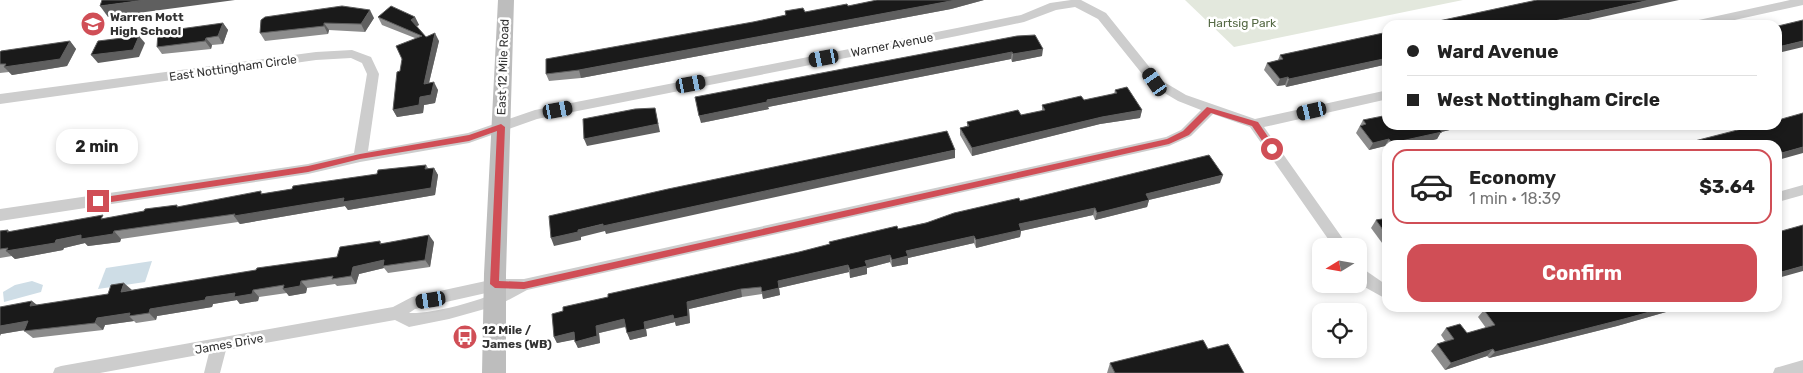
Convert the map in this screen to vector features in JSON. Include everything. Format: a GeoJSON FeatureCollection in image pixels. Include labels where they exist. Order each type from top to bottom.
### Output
{"type":"FeatureCollection","features":[{"type":"Feature","properties":{"kind":"main road","name":"East 12 Mile Road"},"geometry":{"type":"LineString","coordinates":[[494,373],[495,293],[506,0]]}},
{"type":"Feature","properties":{"kind":"street"},"geometry":{"type":"LineString","coordinates":[[1716,20],[1803,0]]}},
{"type":"Feature","properties":{"kind":"street","name":"Warner Avenue"},"geometry":{"type":"LineString","coordinates":[[0,216],[308,169],[360,156],[469,138],[535,115],[957,32],[1024,18],[1054,6],[1077,3],[1102,16],[1133,52],[1155,82],[1182,98],[1210,109]]}},
{"type":"Feature","properties":{"kind":"street","name":"East Nottingham Circle"},"geometry":{"type":"LineString","coordinates":[[0,99],[306,58],[352,54],[367,60],[373,74],[360,156]]}},
{"type":"Feature","properties":{"kind":"street"},"geometry":{"type":"LineString","coordinates":[[1210,109],[1255,124],[1382,95]]}},
{"type":"Feature","properties":{"kind":"street","name":"James Drive"},"geometry":{"type":"LineString","coordinates":[[61,373],[396,313],[409,320],[449,313],[495,293],[524,285],[1169,141],[1186,133],[1210,109]]}},
{"type":"Feature","properties":{"kind":"street"},"geometry":{"type":"LineString","coordinates":[[1255,124],[1335,238]]}},
{"type":"Feature","properties":{"kind":"street"},"geometry":{"type":"LineString","coordinates":[[1782,196],[1803,190]]}},
{"type":"Feature","properties":{"kind":"street"},"geometry":{"type":"LineString","coordinates":[[1368,283],[1382,291]]}},
{"type":"Feature","properties":{"kind":"street"},"geometry":{"type":"LineString","coordinates":[[212,373],[219,346]]}},
{"type":"Feature","properties":{"kind":"street"},"geometry":{"type":"LineString","coordinates":[[1781,373],[1803,369]]}},
{"type":"Feature","properties":{"kind":"street"},"geometry":{"type":"LineString","coordinates":[[1793,373],[1803,369]]}},
{"type":"Feature","properties":{"kind":"green space","name":"Hartsig Park"},"geometry":{"type":"Polygon","coordinates":[[[1185,0],[1463,0],[1234,47],[1185,0]]]}},
{"type":"Feature","properties":{"kind":"shaded area"},"geometry":{"type":"Polygon","coordinates":[[[152,261],[145,282],[98,289],[106,268],[152,261]]]}},
{"type":"Feature","properties":{"kind":"shaded area"},"geometry":{"type":"Polygon","coordinates":[[[32,281],[43,285],[41,292],[4,302],[3,292],[15,285],[32,281]]]}},
{"type":"Feature","properties":{"kind":"building"},"geometry":{"type":"Polygon","coordinates":[[[102,0],[145,0],[100,6],[102,0]]]}},
{"type":"Feature","properties":{"kind":"building"},"geometry":{"type":"Polygon","coordinates":[[[877,0],[956,0],[579,70],[546,74],[546,59],[753,22],[786,15],[785,11],[803,8],[805,12],[877,0]]]}},
{"type":"Feature","properties":{"kind":"building"},"geometry":{"type":"Polygon","coordinates":[[[1537,0],[1650,0],[1559,20],[1443,20],[1537,0]]]}},
{"type":"Feature","properties":{"kind":"building"},"geometry":{"type":"Polygon","coordinates":[[[342,6],[370,10],[361,24],[324,23],[324,26],[260,33],[261,20],[265,17],[342,6]]]}},
{"type":"Feature","properties":{"kind":"building"},"geometry":{"type":"Polygon","coordinates":[[[391,6],[415,17],[411,20],[426,37],[435,33],[424,84],[434,82],[431,95],[420,97],[419,105],[393,110],[397,72],[400,71],[402,59],[396,46],[422,36],[378,17],[391,6]]]}},
{"type":"Feature","properties":{"kind":"building"},"geometry":{"type":"Polygon","coordinates":[[[1803,20],[1803,41],[1782,46],[1782,25],[1803,20]]]}},
{"type":"Feature","properties":{"kind":"building"},"geometry":{"type":"Polygon","coordinates":[[[223,23],[218,36],[206,38],[205,41],[157,47],[158,32],[223,23]]]}},
{"type":"Feature","properties":{"kind":"building"},"geometry":{"type":"Polygon","coordinates":[[[1382,33],[1382,59],[1289,79],[1288,77],[1280,79],[1267,63],[1283,59],[1280,55],[1382,33]]]}},
{"type":"Feature","properties":{"kind":"building"},"geometry":{"type":"Polygon","coordinates":[[[1035,35],[1043,49],[1013,54],[1012,52],[767,100],[767,102],[699,116],[695,97],[1017,36],[1035,35]]]}},
{"type":"Feature","properties":{"kind":"building"},"geometry":{"type":"Polygon","coordinates":[[[139,36],[133,50],[91,55],[98,41],[139,36]]]}},
{"type":"Feature","properties":{"kind":"building"},"geometry":{"type":"Polygon","coordinates":[[[70,41],[60,59],[4,67],[6,64],[0,64],[1,51],[70,41]]]}},
{"type":"Feature","properties":{"kind":"building"},"geometry":{"type":"Polygon","coordinates":[[[1127,87],[1142,110],[1102,117],[972,148],[960,128],[969,126],[967,122],[1018,110],[1021,115],[1045,110],[1042,105],[1081,96],[1084,100],[1117,93],[1115,90],[1127,87]]]}},
{"type":"Feature","properties":{"kind":"building"},"geometry":{"type":"Polygon","coordinates":[[[655,108],[658,124],[584,139],[583,119],[635,109],[655,108]]]}},
{"type":"Feature","properties":{"kind":"building"},"geometry":{"type":"Polygon","coordinates":[[[1803,113],[1803,147],[1782,153],[1782,140],[1698,140],[1738,130],[1782,130],[1782,119],[1803,113]]]}},
{"type":"Feature","properties":{"kind":"building"},"geometry":{"type":"Polygon","coordinates":[[[1382,116],[1382,130],[1440,130],[1442,132],[1406,140],[1389,139],[1373,143],[1360,126],[1366,124],[1363,120],[1382,116]]]}},
{"type":"Feature","properties":{"kind":"building"},"geometry":{"type":"Polygon","coordinates":[[[947,131],[955,150],[603,226],[603,224],[551,238],[549,216],[668,189],[947,131]]]}},
{"type":"Feature","properties":{"kind":"building"},"geometry":{"type":"Polygon","coordinates":[[[1209,155],[1223,175],[1146,194],[1149,200],[1097,213],[1095,208],[1019,224],[1021,230],[976,240],[974,236],[906,251],[908,256],[892,260],[890,255],[865,261],[867,266],[850,270],[848,265],[778,281],[779,288],[762,292],[761,287],[741,289],[687,302],[688,316],[674,319],[673,315],[644,322],[645,329],[627,333],[624,319],[596,326],[597,336],[575,342],[574,332],[554,337],[552,314],[563,311],[563,307],[608,297],[608,294],[799,252],[830,244],[829,242],[897,226],[898,229],[926,223],[954,213],[1019,198],[1020,201],[1209,155]]]}},
{"type":"Feature","properties":{"kind":"building"},"geometry":{"type":"Polygon","coordinates":[[[426,165],[425,169],[434,168],[431,188],[343,202],[344,198],[234,216],[235,214],[114,231],[113,234],[81,239],[81,235],[56,240],[55,243],[6,251],[8,248],[0,249],[0,231],[8,230],[7,232],[103,215],[101,219],[144,211],[145,209],[177,205],[177,207],[261,191],[261,194],[292,189],[293,186],[377,174],[378,170],[426,165]]]}},
{"type":"Feature","properties":{"kind":"building"},"geometry":{"type":"Polygon","coordinates":[[[1382,219],[1382,228],[1376,220],[1382,219]]]}},
{"type":"Feature","properties":{"kind":"building"},"geometry":{"type":"Polygon","coordinates":[[[1803,225],[1803,266],[1782,272],[1782,231],[1803,225]]]}},
{"type":"Feature","properties":{"kind":"building"},"geometry":{"type":"Polygon","coordinates":[[[429,235],[425,260],[383,266],[384,260],[353,267],[351,276],[332,279],[333,276],[301,281],[300,286],[283,289],[284,285],[253,290],[252,294],[234,297],[235,293],[206,297],[205,300],[150,309],[149,313],[129,316],[130,313],[97,318],[95,323],[24,331],[28,321],[0,326],[0,307],[32,301],[30,306],[108,294],[111,285],[124,283],[121,292],[256,270],[257,268],[337,257],[340,247],[380,241],[380,244],[429,235]]]}},
{"type":"Feature","properties":{"kind":"building"},"geometry":{"type":"Polygon","coordinates":[[[1485,312],[1649,312],[1495,352],[1493,349],[1451,363],[1437,344],[1454,339],[1446,328],[1460,324],[1467,333],[1495,325],[1485,312]]]}},
{"type":"Feature","properties":{"kind":"building"},"geometry":{"type":"Polygon","coordinates":[[[1203,340],[1208,349],[1228,344],[1244,373],[1115,373],[1110,363],[1203,340]]]}},
{"type":"Feature","properties":{"kind":"place","name":"Warren Mott High School"},"geometry":{"type":"Point","coordinates":[93,24]}},
{"type":"Feature","properties":{"kind":"place","name":"12 Mile / James (WB)"},"geometry":{"type":"Point","coordinates":[465,337]}},
{"type":"Feature","properties":{"kind":"route"},"geometry":{"type":"LineString","coordinates":[[98,201],[308,169],[360,156],[469,138],[501,127],[495,284],[524,285],[1033,173],[1169,141],[1186,133],[1210,109],[1255,124],[1272,149]]}}]}
